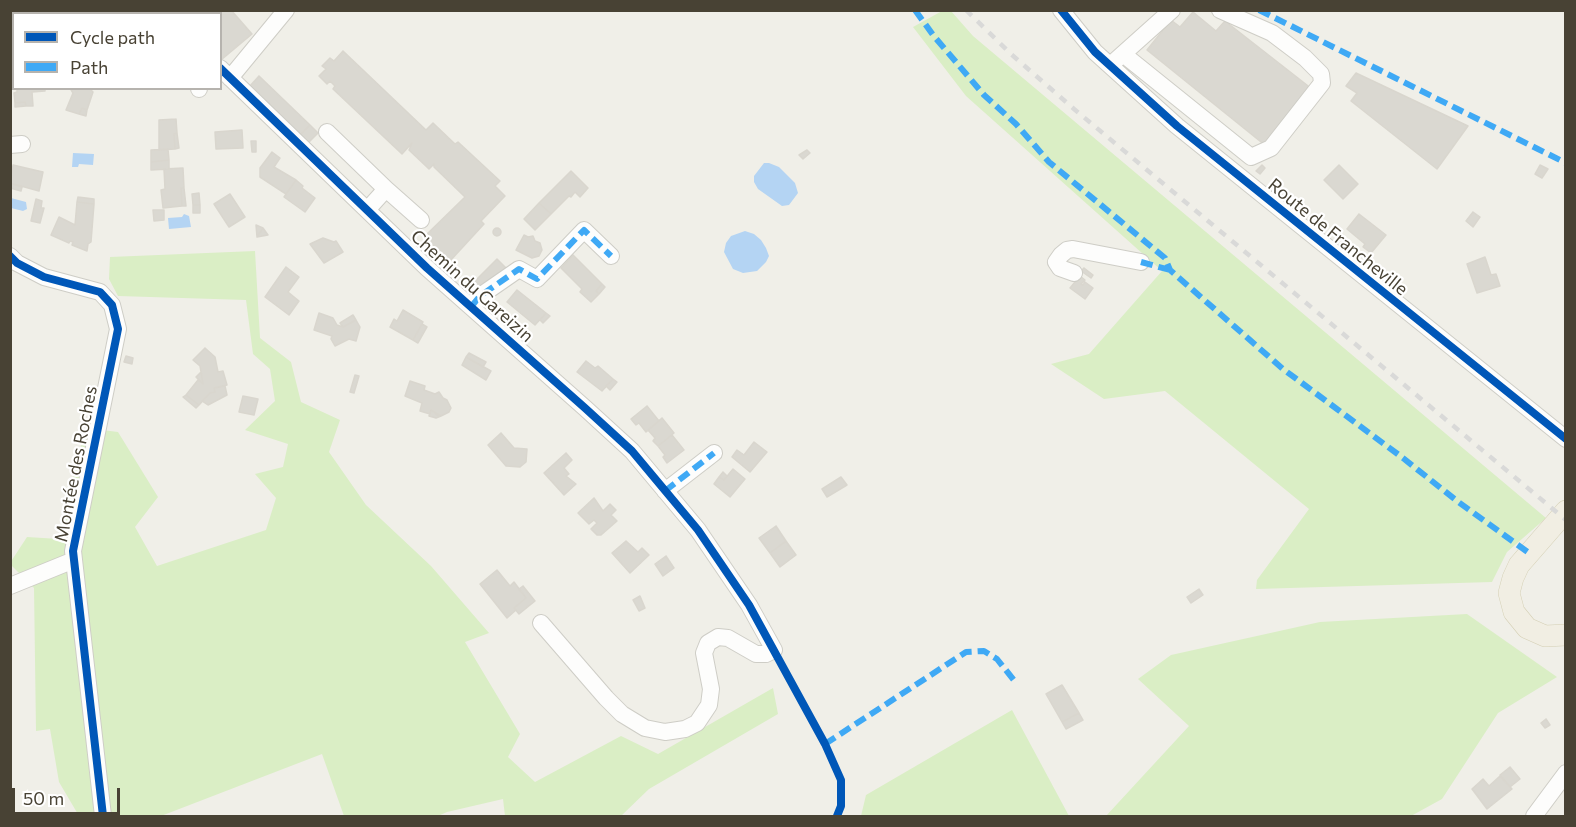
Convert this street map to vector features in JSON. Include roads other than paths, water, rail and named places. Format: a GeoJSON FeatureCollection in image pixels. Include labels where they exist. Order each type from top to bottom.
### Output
{"type":"FeatureCollection","features":[{"type":"Feature","properties":{"kind":"main road"},"geometry":{"type":"LineString","coordinates":[[1566,511],[1519,565],[1509,593],[1514,612],[1527,628],[1545,636],[1566,635]]}},
{"type":"Feature","properties":{"kind":"street","name":"Route de Francheville"},"geometry":{"type":"LineString","coordinates":[[1061,10],[1095,52],[1177,126],[1566,439]]}},
{"type":"Feature","properties":{"kind":"street"},"geometry":{"type":"LineString","coordinates":[[1110,65],[1172,10]]}},
{"type":"Feature","properties":{"kind":"street"},"geometry":{"type":"LineString","coordinates":[[1220,10],[1272,33],[1305,58],[1321,74],[1322,83],[1271,147],[1251,158],[1237,175]]}},
{"type":"Feature","properties":{"kind":"street"},"geometry":{"type":"LineString","coordinates":[[225,73],[285,11]]}},
{"type":"Feature","properties":{"kind":"street"},"geometry":{"type":"LineString","coordinates":[[1123,54],[1251,158]]}},
{"type":"Feature","properties":{"kind":"street","name":"Chemin du Gareizin"},"geometry":{"type":"LineString","coordinates":[[225,73],[427,268],[632,451],[698,530],[750,606],[774,650],[766,654],[756,654],[728,638],[718,637],[708,643],[704,653],[711,689],[709,705],[697,723],[685,729],[665,732],[645,728],[622,714],[541,623]]}},
{"type":"Feature","properties":{"kind":"street"},"geometry":{"type":"LineString","coordinates":[[327,132],[421,220]]}},
{"type":"Feature","properties":{"kind":"street"},"geometry":{"type":"LineString","coordinates":[[367,210],[386,189]]}},
{"type":"Feature","properties":{"kind":"street","name":"Chemin du Gareizin"},"geometry":{"type":"LineString","coordinates":[[471,307],[480,296],[519,269],[537,279],[584,230],[610,256]]}},
{"type":"Feature","properties":{"kind":"street"},"geometry":{"type":"LineString","coordinates":[[1074,273],[1060,268],[1056,262],[1066,250],[1073,249],[1141,262]]}},
{"type":"Feature","properties":{"kind":"street","name":"Montée des Roches"},"geometry":{"type":"LineString","coordinates":[[10,256],[17,263],[44,277],[100,292],[112,304],[118,329],[73,551],[103,816]]}},
{"type":"Feature","properties":{"kind":"street"},"geometry":{"type":"LineString","coordinates":[[665,491],[714,453]]}},
{"type":"Feature","properties":{"kind":"street"},"geometry":{"type":"LineString","coordinates":[[10,586],[74,560]]}},
{"type":"Feature","properties":{"kind":"street"},"geometry":{"type":"LineString","coordinates":[[1534,816],[1566,773]]}},
{"type":"Feature","properties":{"kind":"water"},"geometry":{"type":"Polygon","coordinates":[[[73,153],[94,154],[93,165],[79,164],[78,167],[72,167],[73,153]]]}},
{"type":"Feature","properties":{"kind":"water"},"geometry":{"type":"Polygon","coordinates":[[[764,163],[779,167],[795,183],[798,193],[789,205],[782,206],[758,189],[754,176],[764,163]]]}},
{"type":"Feature","properties":{"kind":"water"},"geometry":{"type":"Polygon","coordinates":[[[11,198],[26,202],[27,209],[23,211],[11,208],[11,198]]]}},
{"type":"Feature","properties":{"kind":"water"},"geometry":{"type":"Polygon","coordinates":[[[184,214],[189,216],[191,227],[169,229],[168,218],[182,217],[184,214]]]}},
{"type":"Feature","properties":{"kind":"water"},"geometry":{"type":"Polygon","coordinates":[[[745,231],[761,240],[769,256],[757,271],[743,273],[733,269],[724,252],[731,236],[745,231]]]}},
{"type":"Feature","properties":{"kind":"railway"},"geometry":{"type":"LineString","coordinates":[[966,10],[1011,54],[1074,109],[1566,520]]}}]}
